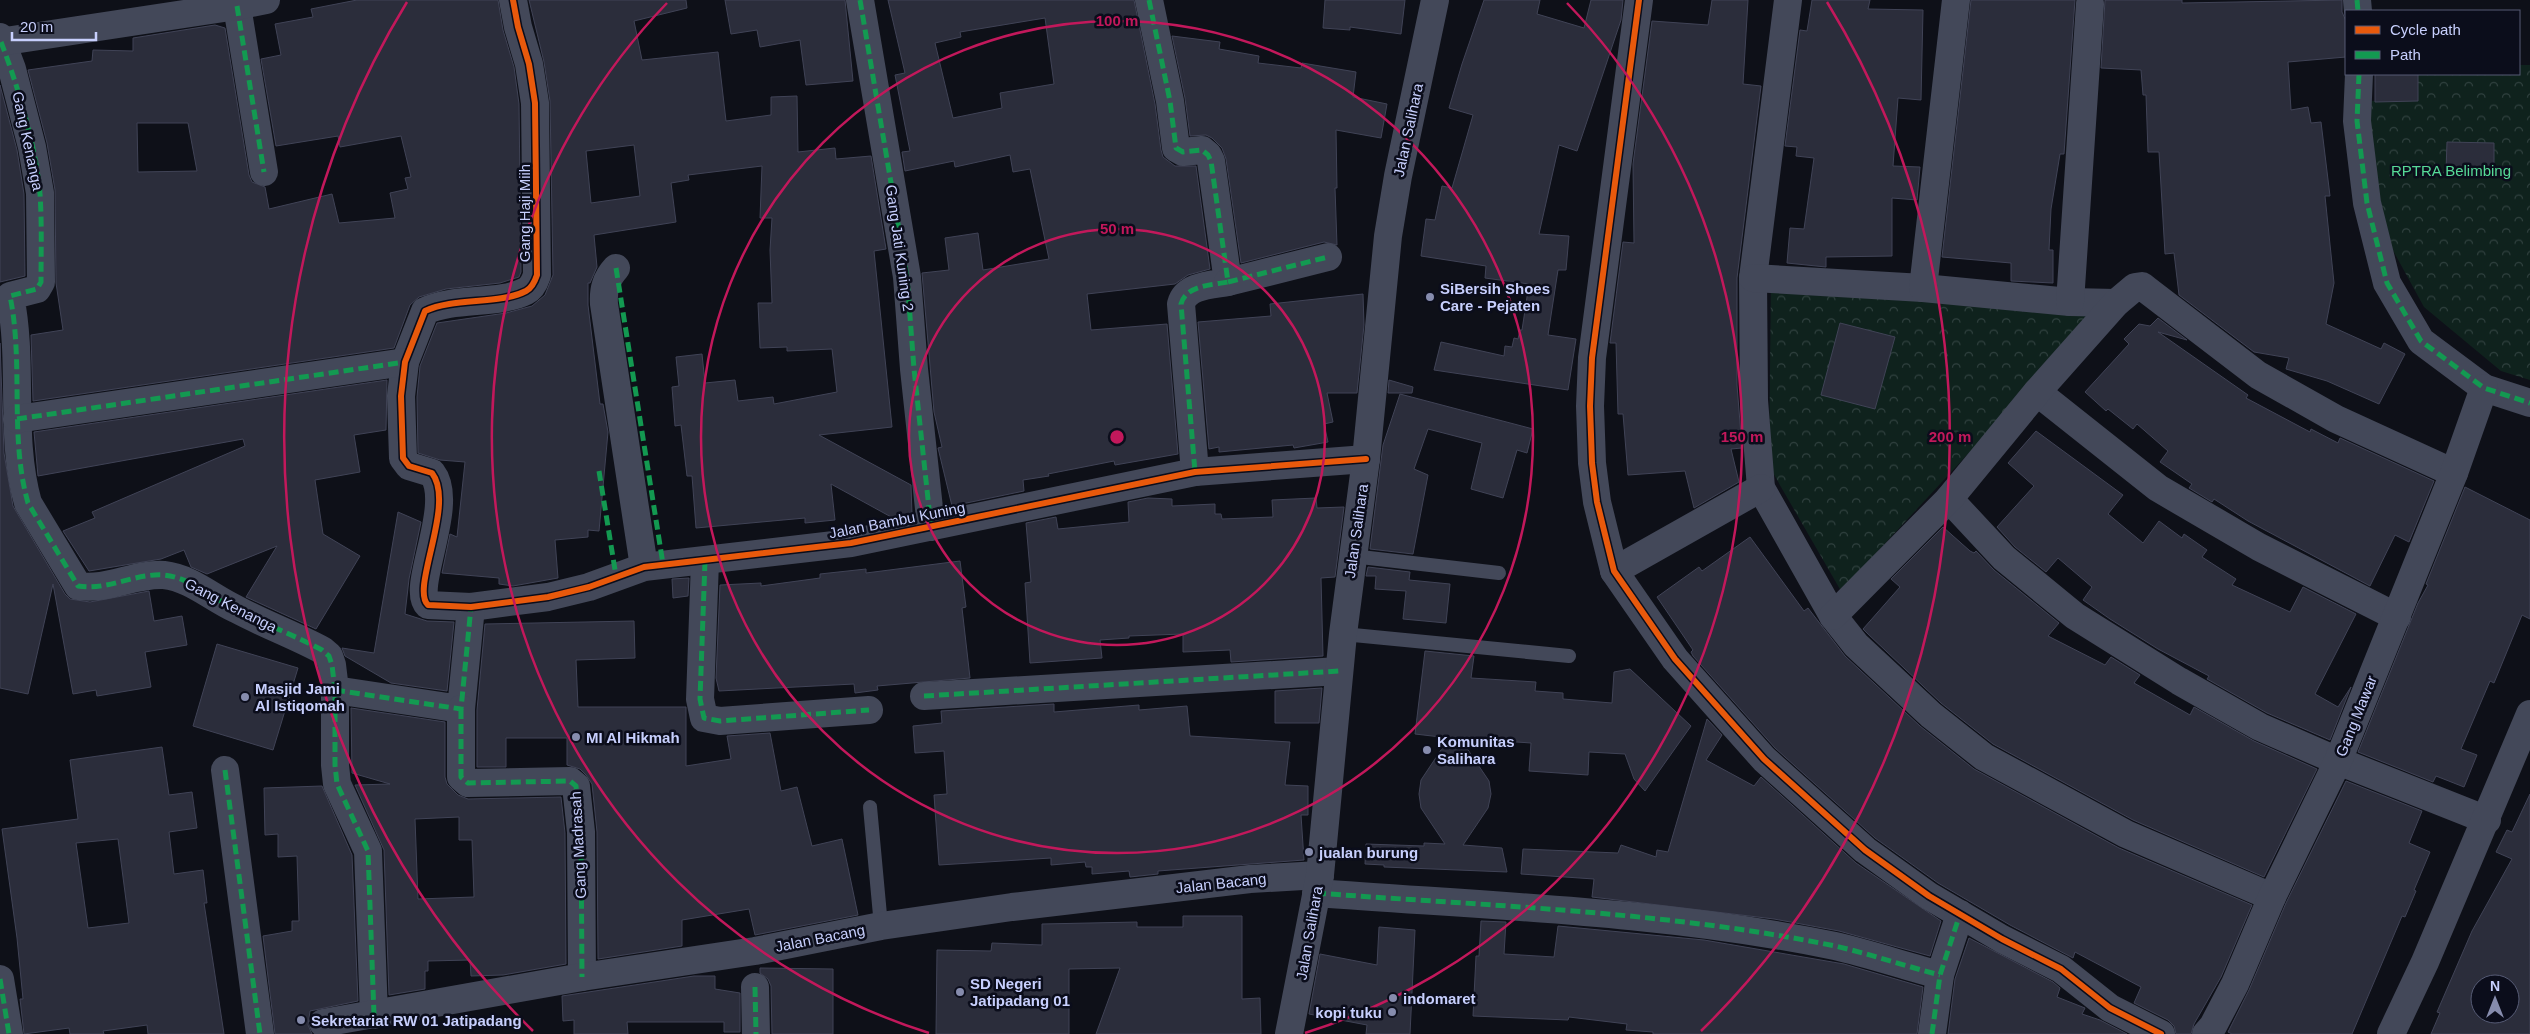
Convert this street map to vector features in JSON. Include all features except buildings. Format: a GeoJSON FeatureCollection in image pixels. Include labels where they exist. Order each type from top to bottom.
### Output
{"type":"FeatureCollection","features":[{"type":"Feature","properties":{"kind":"street"},"geometry":{"type":"LineString","coordinates":[[0,40],[237,6],[266,0]]}},
{"type":"Feature","properties":{"kind":"street","name":"Gang Haji Miih"},"geometry":{"type":"LineString","coordinates":[[434,606],[425,603],[422,592],[436,529],[438,489],[432,473],[409,466],[403,458],[401,396],[405,362],[425,311],[525,291],[535,281],[537,275],[535,103],[529,64],[518,27],[513,0]]}},
{"type":"Feature","properties":{"kind":"street","name":"Gang Jati Kuning 2"},"geometry":{"type":"LineString","coordinates":[[860,0],[907,277],[914,369],[931,527]]}},
{"type":"Feature","properties":{"kind":"street"},"geometry":{"type":"LineString","coordinates":[[1149,0],[1170,101],[1175,140],[1179,151],[1202,150],[1211,161],[1228,282]]}},
{"type":"Feature","properties":{"kind":"street","name":"Jalan Salihara"},"geometry":{"type":"LineString","coordinates":[[1289,1034],[1318,884],[1339,671],[1352,556],[1366,458],[1388,236],[1398,176],[1436,0]]}},
{"type":"Feature","properties":{"kind":"street"},"geometry":{"type":"LineString","coordinates":[[1639,0],[1592,358],[1590,406],[1592,463],[1597,502],[1614,571],[1675,659],[1764,759],[1865,850],[1929,896],[2060,969],[2110,1008],[2161,1034]]}},
{"type":"Feature","properties":{"kind":"street"},"geometry":{"type":"LineString","coordinates":[[1788,0],[1753,278],[1754,400],[1762,488],[1833,616],[1856,645],[1932,715],[1984,757],[2126,834],[2272,897]]}},
{"type":"Feature","properties":{"kind":"street"},"geometry":{"type":"LineString","coordinates":[[1923,288],[1956,0]]}},
{"type":"Feature","properties":{"kind":"street"},"geometry":{"type":"LineString","coordinates":[[2070,302],[2090,4]]}},
{"type":"Feature","properties":{"kind":"street"},"geometry":{"type":"LineString","coordinates":[[237,6],[264,172]]}},
{"type":"Feature","properties":{"kind":"street","name":"Gang Kenanga"},"geometry":{"type":"LineString","coordinates":[[0,40],[12,69],[32,147],[40,193],[42,282],[37,289],[5,297],[16,360],[17,419],[24,490],[28,503],[78,586],[95,587],[136,576],[181,579],[234,609],[322,650],[332,665],[335,690],[335,765],[337,784],[368,851],[374,1015]]}},
{"type":"Feature","properties":{"kind":"street"},"geometry":{"type":"LineString","coordinates":[[2359,75],[2357,121],[2367,204],[2387,283],[2421,341],[2484,388],[2530,403]]}},
{"type":"Feature","properties":{"kind":"street"},"geometry":{"type":"LineString","coordinates":[[1195,472],[1181,304],[1184,296],[1189,291],[1328,257]]}},
{"type":"Feature","properties":{"kind":"street"},"geometry":{"type":"LineString","coordinates":[[616,268],[609,277],[603,291],[604,304],[644,567]]}},
{"type":"Feature","properties":{"kind":"street"},"geometry":{"type":"LineString","coordinates":[[1753,278],[1923,288],[2070,302],[2116,303]]}},
{"type":"Feature","properties":{"kind":"street"},"geometry":{"type":"LineString","coordinates":[[1833,616],[1948,499],[2116,303],[2135,287],[2142,286],[2258,375],[2336,419],[2454,473]]}},
{"type":"Feature","properties":{"kind":"street"},"geometry":{"type":"LineString","coordinates":[[17,419],[405,362]]}},
{"type":"Feature","properties":{"kind":"street","name":"Gang Mawar"},"geometry":{"type":"LineString","coordinates":[[2206,1034],[2235,984],[2272,897],[2338,761],[2454,473],[2484,388]]}},
{"type":"Feature","properties":{"kind":"street"},"geometry":{"type":"LineString","coordinates":[[2038,392],[2158,488],[2259,547],[2397,616]]}},
{"type":"Feature","properties":{"kind":"street","name":"Jalan Bambu Kuning"},"geometry":{"type":"LineString","coordinates":[[434,606],[471,607],[568,594],[644,567],[850,543],[1195,472],[1366,458]]}},
{"type":"Feature","properties":{"kind":"street"},"geometry":{"type":"LineString","coordinates":[[1614,571],[1762,488]]}},
{"type":"Feature","properties":{"kind":"street"},"geometry":{"type":"LineString","coordinates":[[1948,499],[2004,558],[2075,616],[2122,646],[2260,728],[2487,820]]}},
{"type":"Feature","properties":{"kind":"street"},"geometry":{"type":"LineString","coordinates":[[705,561],[700,699],[704,718],[720,721],[868,710]]}},
{"type":"Feature","properties":{"kind":"street"},"geometry":{"type":"LineString","coordinates":[[335,690],[461,709],[471,607]]}},
{"type":"Feature","properties":{"kind":"street"},"geometry":{"type":"LineString","coordinates":[[924,696],[1339,671]]}},
{"type":"Feature","properties":{"kind":"street","name":"Gang Madrasah"},"geometry":{"type":"LineString","coordinates":[[461,709],[461,777],[468,783],[570,781],[576,786],[580,832],[582,977]]}},
{"type":"Feature","properties":{"kind":"street"},"geometry":{"type":"LineString","coordinates":[[2391,1034],[2425,962],[2487,820],[2530,714]]}},
{"type":"Feature","properties":{"kind":"street"},"geometry":{"type":"LineString","coordinates":[[225,770],[260,1034]]}},
{"type":"Feature","properties":{"kind":"street","name":"Jalan Bacang"},"geometry":{"type":"LineString","coordinates":[[322,1023],[582,977],[755,951],[880,926],[1012,907],[1250,878],[1623,916],[1762,933],[1836,947],[1940,975]]}},
{"type":"Feature","properties":{"kind":"street"},"geometry":{"type":"LineString","coordinates":[[1932,1034],[1940,975],[1960,914]]}},
{"type":"Feature","properties":{"kind":"street"},"geometry":{"type":"LineString","coordinates":[[0,979],[10,1034]]}},
{"type":"Feature","properties":{"kind":"street"},"geometry":{"type":"LineString","coordinates":[[755,987],[756,1034]]}},
{"type":"Feature","properties":{"kind":"lane"},"geometry":{"type":"LineString","coordinates":[[1352,556],[1499,573]]}},
{"type":"Feature","properties":{"kind":"lane"},"geometry":{"type":"LineString","coordinates":[[1343,634],[1569,656]]}},
{"type":"Feature","properties":{"kind":"lane"},"geometry":{"type":"LineString","coordinates":[[870,807],[880,926]]}},
{"type":"Feature","properties":{"kind":"green space","name":"RPTRA Belimbing"},"geometry":{"type":"Polygon","coordinates":[[[2520,65],[2530,65],[2530,380],[2501,371],[2424,307],[2378,223],[2369,145],[2370,101],[2412,99],[2412,75],[2520,75],[2520,65]]]}},
{"type":"Feature","properties":{"kind":"green space"},"geometry":{"type":"Polygon","coordinates":[[[1771,278],[2103,308],[1841,591],[1769,466],[1771,278]]]}},
{"type":"Feature","properties":{"kind":"marked path"},"geometry":{"type":"LineString","coordinates":[[860,0],[907,277],[914,369],[931,527]]}},
{"type":"Feature","properties":{"kind":"marked path"},"geometry":{"type":"LineString","coordinates":[[1149,0],[1170,101],[1176,148],[1183,152],[1202,150],[1211,161],[1228,282],[1194,289],[1188,293],[1181,304],[1195,472]]}},
{"type":"Feature","properties":{"kind":"marked path"},"geometry":{"type":"LineString","coordinates":[[2357,0],[2358,10]]}},
{"type":"Feature","properties":{"kind":"marked path"},"geometry":{"type":"LineString","coordinates":[[237,6],[264,172]]}},
{"type":"Feature","properties":{"kind":"marked path"},"geometry":{"type":"LineString","coordinates":[[1,42],[25,117],[35,157],[40,194],[41,282],[37,289],[10,296],[16,348],[19,452],[22,478],[28,503],[78,586],[100,586],[153,575],[174,577],[192,584],[227,605],[322,650],[329,656],[335,690],[335,765],[337,784],[368,851],[374,1015]]}},
{"type":"Feature","properties":{"kind":"marked path"},"geometry":{"type":"LineString","coordinates":[[2359,75],[2357,121],[2367,203],[2387,283],[2421,341],[2484,388],[2530,403]]}},
{"type":"Feature","properties":{"kind":"marked path"},"geometry":{"type":"LineString","coordinates":[[1228,282],[1328,257]]}},
{"type":"Feature","properties":{"kind":"marked path"},"geometry":{"type":"LineString","coordinates":[[616,268],[663,564]]}},
{"type":"Feature","properties":{"kind":"marked path"},"geometry":{"type":"LineString","coordinates":[[17,419],[405,362]]}},
{"type":"Feature","properties":{"kind":"marked path"},"geometry":{"type":"LineString","coordinates":[[599,471],[616,576]]}},
{"type":"Feature","properties":{"kind":"marked path"},"geometry":{"type":"LineString","coordinates":[[705,561],[700,699],[704,718],[720,721],[869,710]]}},
{"type":"Feature","properties":{"kind":"marked path"},"geometry":{"type":"LineString","coordinates":[[335,690],[461,709],[471,607]]}},
{"type":"Feature","properties":{"kind":"marked path"},"geometry":{"type":"LineString","coordinates":[[924,696],[1339,671]]}},
{"type":"Feature","properties":{"kind":"marked path"},"geometry":{"type":"LineString","coordinates":[[461,709],[461,777],[468,783],[570,781],[576,786],[581,832],[582,977]]}},
{"type":"Feature","properties":{"kind":"marked path"},"geometry":{"type":"LineString","coordinates":[[225,770],[260,1034]]}},
{"type":"Feature","properties":{"kind":"marked path"},"geometry":{"type":"LineString","coordinates":[[1316,893],[1577,911],[1707,925],[1835,946],[1940,975]]}},
{"type":"Feature","properties":{"kind":"marked path"},"geometry":{"type":"LineString","coordinates":[[1932,1034],[1940,975],[1960,914]]}},
{"type":"Feature","properties":{"kind":"marked path"},"geometry":{"type":"LineString","coordinates":[[0,979],[9,1034]]}},
{"type":"Feature","properties":{"kind":"marked path"},"geometry":{"type":"LineString","coordinates":[[755,987],[756,1034]]}},
{"type":"Feature","properties":{"kind":"cycle path"},"geometry":{"type":"LineString","coordinates":[[513,0],[518,27],[529,64],[535,103],[537,275],[530,288],[515,295],[490,300],[449,304],[425,311],[405,362],[401,396],[403,458],[409,466],[432,473],[438,487],[437,524],[424,582],[424,596],[428,605],[471,607],[548,597],[589,587],[644,567],[851,543],[1195,472],[1366,459]]}},
{"type":"Feature","properties":{"kind":"cycle path"},"geometry":{"type":"LineString","coordinates":[[1639,0],[1592,358],[1590,406],[1592,463],[1597,502],[1614,571],[1675,659],[1764,759],[1865,850],[1929,896],[2002,939],[2061,969],[2110,1008],[2161,1034]]}},
{"type":"Feature","properties":{"kind":"place","name":"SiBersih Shoes Care - Pejaten"},"geometry":{"type":"Point","coordinates":[1430,297]}},
{"type":"Feature","properties":{"kind":"place","name":"Masjid Jami Al Istiqomah"},"geometry":{"type":"Point","coordinates":[245,697]}},
{"type":"Feature","properties":{"kind":"place","name":"MI Al Hikmah"},"geometry":{"type":"Point","coordinates":[576,737]}},
{"type":"Feature","properties":{"kind":"place","name":"Komunitas Salihara"},"geometry":{"type":"Point","coordinates":[1427,750]}},
{"type":"Feature","properties":{"kind":"place","name":"jualan burung"},"geometry":{"type":"Point","coordinates":[1309,852]}},
{"type":"Feature","properties":{"kind":"place","name":"SD Negeri Jatipadang 01"},"geometry":{"type":"Point","coordinates":[960,992]}},
{"type":"Feature","properties":{"kind":"place","name":"indomaret"},"geometry":{"type":"Point","coordinates":[1393,998]}},
{"type":"Feature","properties":{"kind":"place","name":"kopi tuku"},"geometry":{"type":"Point","coordinates":[1392,1012]}},
{"type":"Feature","properties":{"kind":"place","name":"Sekretariat RW 01 Jatipadang"},"geometry":{"type":"Point","coordinates":[301,1020]}}]}
